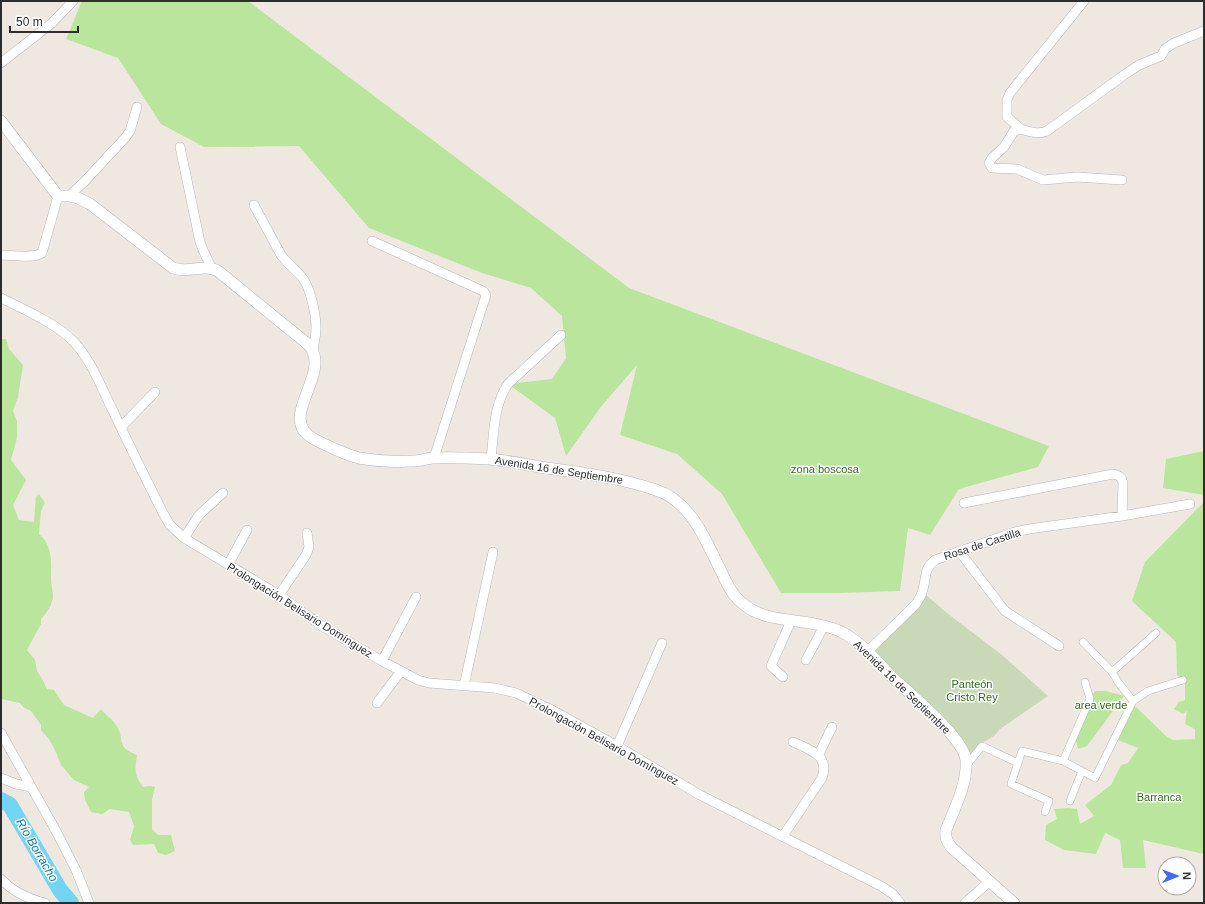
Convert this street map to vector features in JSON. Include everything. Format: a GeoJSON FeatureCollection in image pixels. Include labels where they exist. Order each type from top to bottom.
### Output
{"type":"FeatureCollection","features":[{"type":"Feature","properties":{"kind":"street"},"geometry":{"type":"LineString","coordinates":[[1,63],[52,23],[73,1]]}},
{"type":"Feature","properties":{"kind":"street"},"geometry":{"type":"LineString","coordinates":[[1084,1],[1010,93],[1007,117],[1021,129],[1034,133],[1047,131],[1124,74],[1139,65],[1160,56],[1165,49],[1174,42],[1204,31]]}},
{"type":"Feature","properties":{"kind":"street"},"geometry":{"type":"LineString","coordinates":[[1,255],[26,256],[40,254],[43,252],[63,196],[84,182],[125,138],[130,131],[137,107]]}},
{"type":"Feature","properties":{"kind":"street"},"geometry":{"type":"LineString","coordinates":[[1,121],[63,196],[90,204],[173,268],[180,271],[211,267]]}},
{"type":"Feature","properties":{"kind":"street"},"geometry":{"type":"LineString","coordinates":[[1021,129],[1014,131],[1004,147],[992,158],[989,163],[990,167],[1017,169],[1043,180],[1077,176],[1122,180]]}},
{"type":"Feature","properties":{"kind":"street"},"geometry":{"type":"LineString","coordinates":[[180,147],[202,250],[211,267],[218,271],[313,350]]}},
{"type":"Feature","properties":{"kind":"street"},"geometry":{"type":"LineString","coordinates":[[254,205],[286,263],[300,275],[308,288],[316,329],[313,350]]}},
{"type":"Feature","properties":{"kind":"street"},"geometry":{"type":"LineString","coordinates":[[372,241],[483,291],[486,295],[434,458]]}},
{"type":"Feature","properties":{"kind":"street","name":"Prolongación Belisario Domínguez"},"geometry":{"type":"LineString","coordinates":[[1,298],[34,315],[66,335],[80,350],[88,361],[163,513],[170,525],[184,538],[279,595],[322,626],[418,680],[429,683],[494,688],[516,693],[550,709],[617,746],[700,795],[881,886],[893,894],[900,903]]}},
{"type":"Feature","properties":{"kind":"street"},"geometry":{"type":"LineString","coordinates":[[491,459],[496,414],[498,402],[502,393],[508,384],[561,335]]}},
{"type":"Feature","properties":{"kind":"street","name":"Avenida 16 de Septiembre"},"geometry":{"type":"LineString","coordinates":[[313,350],[315,370],[300,413],[300,425],[305,434],[316,440],[357,457],[388,461],[412,461],[434,458],[491,459],[594,475],[630,482],[660,491],[675,500],[690,515],[703,534],[728,586],[740,601],[752,611],[770,618],[824,626],[846,634],[868,651],[892,677],[927,709],[956,740],[963,750],[966,761],[961,790],[946,830],[945,836],[947,843],[1014,903]]}},
{"type":"Feature","properties":{"kind":"street"},"geometry":{"type":"LineString","coordinates":[[120,427],[155,392]]}},
{"type":"Feature","properties":{"kind":"street"},"geometry":{"type":"LineString","coordinates":[[964,503],[1118,474],[1122,478],[1123,483],[1122,516]]}},
{"type":"Feature","properties":{"kind":"street"},"geometry":{"type":"LineString","coordinates":[[184,538],[199,515],[223,492]]}},
{"type":"Feature","properties":{"kind":"street","name":"Rosa de Castilla"},"geometry":{"type":"LineString","coordinates":[[868,651],[916,604],[922,596],[925,573],[930,564],[935,560],[1015,532],[1190,504]]}},
{"type":"Feature","properties":{"kind":"street"},"geometry":{"type":"LineString","coordinates":[[228,565],[247,530]]}},
{"type":"Feature","properties":{"kind":"street"},"geometry":{"type":"LineString","coordinates":[[279,595],[306,555],[309,547],[308,533]]}},
{"type":"Feature","properties":{"kind":"street"},"geometry":{"type":"LineString","coordinates":[[959,551],[1005,611],[1059,646]]}},
{"type":"Feature","properties":{"kind":"street"},"geometry":{"type":"LineString","coordinates":[[464,686],[493,552]]}},
{"type":"Feature","properties":{"kind":"street"},"geometry":{"type":"LineString","coordinates":[[382,661],[416,597]]}},
{"type":"Feature","properties":{"kind":"street"},"geometry":{"type":"LineString","coordinates":[[783,676],[771,666],[791,621]]}},
{"type":"Feature","properties":{"kind":"street"},"geometry":{"type":"LineString","coordinates":[[806,660],[824,626]]}},
{"type":"Feature","properties":{"kind":"street"},"geometry":{"type":"LineString","coordinates":[[1112,672],[1156,634]]}},
{"type":"Feature","properties":{"kind":"street"},"geometry":{"type":"LineString","coordinates":[[1082,642],[1112,672],[1118,682],[1134,700]]}},
{"type":"Feature","properties":{"kind":"street"},"geometry":{"type":"LineString","coordinates":[[617,746],[662,643]]}},
{"type":"Feature","properties":{"kind":"street"},"geometry":{"type":"LineString","coordinates":[[378,703],[401,671]]}},
{"type":"Feature","properties":{"kind":"street"},"geometry":{"type":"LineString","coordinates":[[1045,812],[1049,801],[1012,784],[1022,751],[1063,761],[1095,778],[1134,700],[1148,691],[1183,680]]}},
{"type":"Feature","properties":{"kind":"street"},"geometry":{"type":"LineString","coordinates":[[1063,761],[1090,699],[1085,682]]}},
{"type":"Feature","properties":{"kind":"street"},"geometry":{"type":"LineString","coordinates":[[819,754],[832,727]]}},
{"type":"Feature","properties":{"kind":"street"},"geometry":{"type":"LineString","coordinates":[[1,733],[56,831],[76,870],[89,903]]}},
{"type":"Feature","properties":{"kind":"street"},"geometry":{"type":"LineString","coordinates":[[783,836],[822,778],[825,771],[824,763],[819,754],[793,742]]}},
{"type":"Feature","properties":{"kind":"street"},"geometry":{"type":"LineString","coordinates":[[965,766],[982,746],[1018,763]]}},
{"type":"Feature","properties":{"kind":"street"},"geometry":{"type":"LineString","coordinates":[[1070,801],[1082,771]]}},
{"type":"Feature","properties":{"kind":"street"},"geometry":{"type":"LineString","coordinates":[[1,778],[16,784],[31,787]]}},
{"type":"Feature","properties":{"kind":"street"},"geometry":{"type":"LineString","coordinates":[[1,879],[20,894],[32,900],[45,903]]}},
{"type":"Feature","properties":{"kind":"street"},"geometry":{"type":"LineString","coordinates":[[964,903],[990,881]]}},
{"type":"Feature","properties":{"kind":"green space","name":"zona boscosa"},"geometry":{"type":"Polygon","coordinates":[[[82,1],[248,1],[629,288],[1049,446],[1038,467],[959,489],[930,535],[908,528],[900,591],[781,593],[722,494],[677,454],[620,435],[637,365],[600,408],[566,456],[555,418],[508,384],[552,379],[566,358],[562,316],[531,288],[482,273],[369,228],[299,146],[204,147],[161,124],[118,58],[66,39],[82,1]]]}},
{"type":"Feature","properties":{"kind":"green space"},"geometry":{"type":"Polygon","coordinates":[[[1,339],[6,339],[9,349],[23,365],[18,397],[13,411],[17,421],[17,438],[11,460],[26,480],[13,505],[19,520],[34,522],[36,497],[39,494],[45,503],[41,511],[39,534],[47,544],[51,560],[53,597],[27,650],[35,660],[37,671],[47,689],[54,690],[64,705],[93,718],[101,709],[116,725],[125,748],[137,755],[136,772],[140,783],[143,787],[155,787],[152,800],[152,829],[158,835],[171,835],[175,851],[166,855],[158,853],[154,844],[133,845],[130,840],[134,826],[129,812],[110,809],[102,814],[91,812],[85,800],[84,792],[89,787],[74,780],[61,765],[49,739],[41,730],[41,725],[31,711],[23,707],[20,703],[1,699],[1,339]]]}},
{"type":"Feature","properties":{"kind":"green space"},"geometry":{"type":"Polygon","coordinates":[[[1204,451],[1204,495],[1163,488],[1166,459],[1204,451]]]}},
{"type":"Feature","properties":{"kind":"green space","name":"Barranca"},"geometry":{"type":"Polygon","coordinates":[[[1204,502],[1204,854],[1143,840],[1146,868],[1123,868],[1120,840],[1105,833],[1096,854],[1064,850],[1045,840],[1046,825],[1057,819],[1054,809],[1077,809],[1080,824],[1094,816],[1085,805],[1111,785],[1121,765],[1128,763],[1138,748],[1115,739],[1134,705],[1167,737],[1173,740],[1195,739],[1195,729],[1185,724],[1187,711],[1183,714],[1174,709],[1179,702],[1185,700],[1185,682],[1177,675],[1176,642],[1132,601],[1145,562],[1204,502]]]}},
{"type":"Feature","properties":{"kind":"green space","name":"Panteón Cristo Rey"},"geometry":{"type":"Polygon","coordinates":[[[926,595],[1002,655],[1048,696],[1000,729],[994,736],[977,746],[969,757],[870,653],[926,595]]]}},
{"type":"Feature","properties":{"kind":"green space","name":"area verde"},"geometry":{"type":"Polygon","coordinates":[[[1095,691],[1106,691],[1124,696],[1087,746],[1078,749],[1073,730],[1080,714],[1095,691]]]}},
{"type":"Feature","properties":{"kind":"waterway","name":"Río Borracho"},"geometry":{"type":"LineString","coordinates":[[1,800],[10,805],[60,890],[71,903]]}}]}
